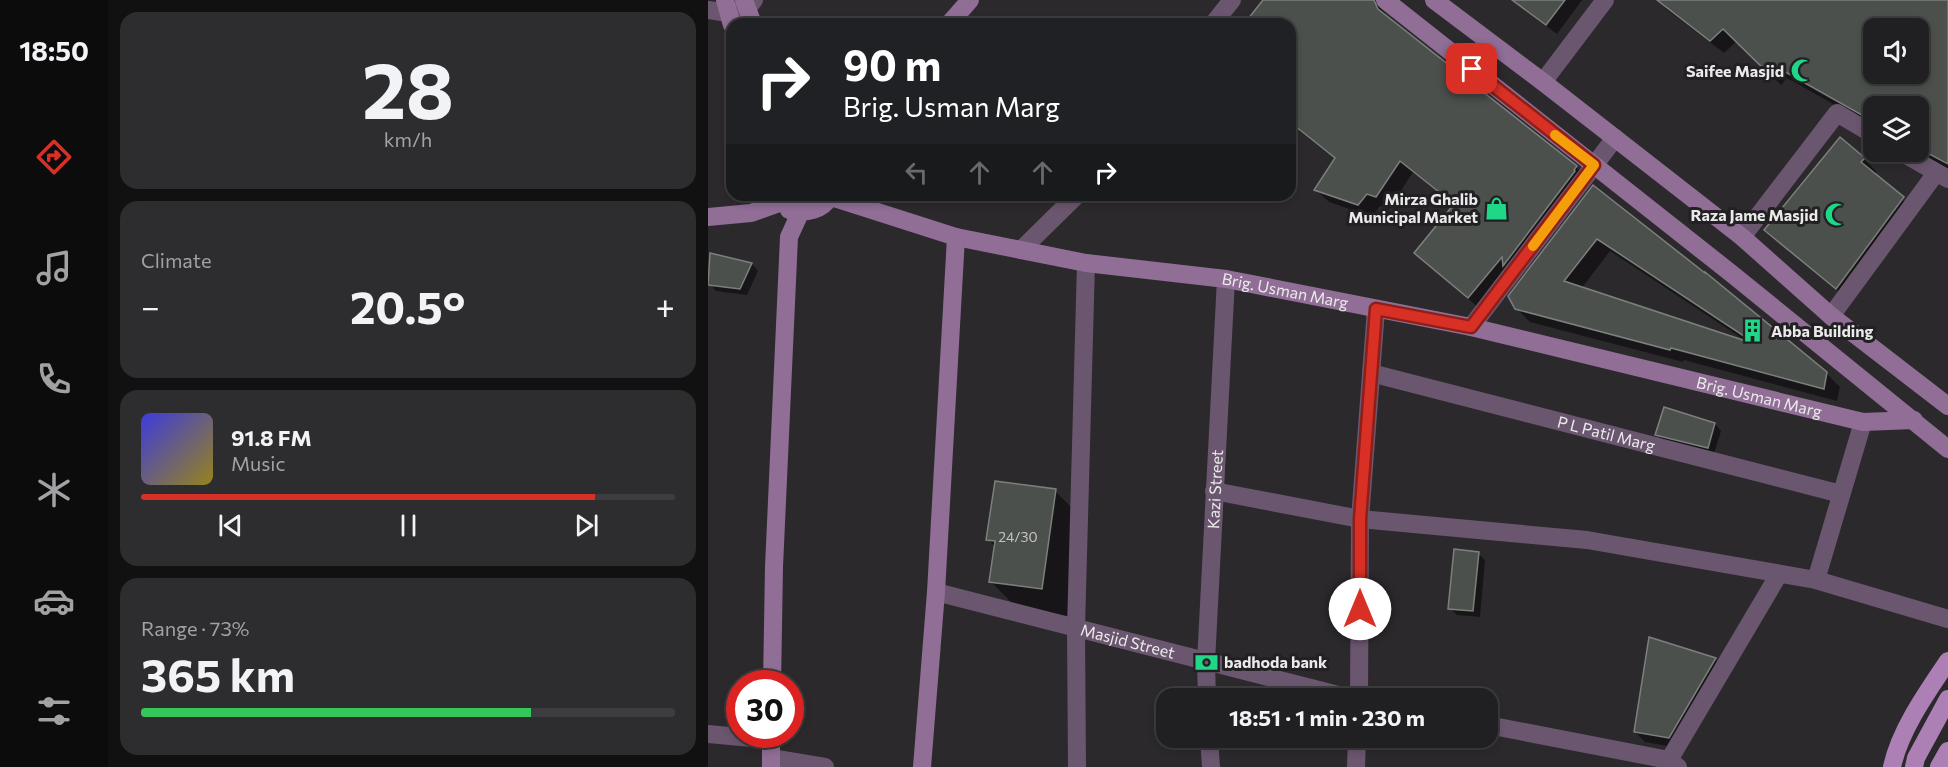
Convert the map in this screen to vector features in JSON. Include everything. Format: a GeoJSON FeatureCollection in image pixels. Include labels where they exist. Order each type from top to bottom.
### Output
{"type":"FeatureCollection","features":[{"type":"Feature","properties":{"kind":"main road"},"geometry":{"type":"LineString","coordinates":[[1892,767],[1896,751],[1928,690],[1948,661]]}},
{"type":"Feature","properties":{"kind":"main road"},"geometry":{"type":"LineString","coordinates":[[1914,767],[1916,758],[1948,699]]}},
{"type":"Feature","properties":{"kind":"main road"},"geometry":{"type":"LineString","coordinates":[[1939,767],[1948,751]]}},
{"type":"Feature","properties":{"kind":"street"},"geometry":{"type":"LineString","coordinates":[[954,18],[970,0]]}},
{"type":"Feature","properties":{"kind":"street"},"geometry":{"type":"LineString","coordinates":[[1218,18],[1232,0]]}},
{"type":"Feature","properties":{"kind":"street"},"geometry":{"type":"LineString","coordinates":[[1385,0],[1948,448]]}},
{"type":"Feature","properties":{"kind":"street"},"geometry":{"type":"LineString","coordinates":[[1434,0],[1543,81],[1742,237],[1831,316],[1948,406]]}},
{"type":"Feature","properties":{"kind":"street"},"geometry":{"type":"LineString","coordinates":[[1543,81],[1605,0]]}},
{"type":"Feature","properties":{"kind":"street"},"geometry":{"type":"LineString","coordinates":[[708,10],[728,13],[749,8]]}},
{"type":"Feature","properties":{"kind":"street"},"geometry":{"type":"LineString","coordinates":[[1742,237],[1837,113],[1863,128]]}},
{"type":"Feature","properties":{"kind":"street"},"geometry":{"type":"LineString","coordinates":[[1471,327],[1615,138]]}},
{"type":"Feature","properties":{"kind":"street"},"geometry":{"type":"LineString","coordinates":[[1831,316],[1942,176],[1918,162]]}},
{"type":"Feature","properties":{"kind":"street"},"geometry":{"type":"LineString","coordinates":[[708,217],[751,213],[772,201]]}},
{"type":"Feature","properties":{"kind":"street"},"geometry":{"type":"LineString","coordinates":[[778,201],[789,210],[800,213],[812,211],[826,201]]}},
{"type":"Feature","properties":{"kind":"street","name":"Brig. Usman Marg"},"geometry":{"type":"LineString","coordinates":[[846,201],[956,237],[1086,263],[1226,279],[1471,327],[1863,423],[1914,420]]}},
{"type":"Feature","properties":{"kind":"street"},"geometry":{"type":"LineString","coordinates":[[1021,250],[1071,201]]}},
{"type":"Feature","properties":{"kind":"street"},"geometry":{"type":"LineString","coordinates":[[772,670],[774,567],[789,237],[800,213]]}},
{"type":"Feature","properties":{"kind":"street"},"geometry":{"type":"LineString","coordinates":[[921,767],[936,592],[956,237]]}},
{"type":"Feature","properties":{"kind":"street"},"geometry":{"type":"LineString","coordinates":[[1077,767],[1076,628],[1086,263]]}},
{"type":"Feature","properties":{"kind":"street","name":"Kazi Street"},"geometry":{"type":"LineString","coordinates":[[1207,688],[1206,662],[1226,279]]}},
{"type":"Feature","properties":{"kind":"street"},"geometry":{"type":"LineString","coordinates":[[1359,688],[1360,519],[1376,309]]}},
{"type":"Feature","properties":{"kind":"street","name":"P L Patil Marg"},"geometry":{"type":"LineString","coordinates":[[1371,373],[1841,494]]}},
{"type":"Feature","properties":{"kind":"street"},"geometry":{"type":"LineString","coordinates":[[1816,580],[1863,423]]}},
{"type":"Feature","properties":{"kind":"street"},"geometry":{"type":"LineString","coordinates":[[1215,491],[1360,519],[1587,540],[1816,580],[1948,619]]}},
{"type":"Feature","properties":{"kind":"street"},"geometry":{"type":"LineString","coordinates":[[1498,727],[1674,764],[1779,574]]}},
{"type":"Feature","properties":{"kind":"street","name":"Masjid Street"},"geometry":{"type":"LineString","coordinates":[[936,592],[1310,688]]}},
{"type":"Feature","properties":{"kind":"street"},"geometry":{"type":"LineString","coordinates":[[708,734],[825,767]]}},
{"type":"Feature","properties":{"kind":"street"},"geometry":{"type":"LineString","coordinates":[[1209,748],[1210,767]]}},
{"type":"Feature","properties":{"kind":"street"},"geometry":{"type":"LineString","coordinates":[[1356,767],[1357,748]]}},
{"type":"Feature","properties":{"kind":"street"},"geometry":{"type":"LineString","coordinates":[[1939,767],[1948,758]]}},
{"type":"Feature","properties":{"kind":"building"},"geometry":{"type":"Polygon","coordinates":[[[1263,0],[1374,0],[1378,9],[1577,166],[1575,171],[1503,266],[1502,257],[1468,298],[1414,253],[1454,204],[1400,161],[1376,197],[1367,194],[1358,205],[1314,190],[1335,158],[1296,127],[1296,18],[1249,18],[1263,0]]]}},
{"type":"Feature","properties":{"kind":"building"},"geometry":{"type":"Polygon","coordinates":[[[1512,0],[1565,0],[1546,25],[1512,0]]]}},
{"type":"Feature","properties":{"kind":"building"},"geometry":{"type":"Polygon","coordinates":[[[1657,0],[1948,0],[1948,164],[1929,154],[1929,96],[1863,96],[1863,116],[1773,65],[1768,73],[1723,29],[1710,41],[1657,0]]]}},
{"type":"Feature","properties":{"kind":"building","name":"Raza Jame Masjid"},"geometry":{"type":"Polygon","coordinates":[[[1840,137],[1863,156],[1861,162],[1904,197],[1836,289],[1764,230],[1840,137]]]}},
{"type":"Feature","properties":{"kind":"building"},"geometry":{"type":"Polygon","coordinates":[[[1593,185],[1705,272],[1827,372],[1824,389],[1515,309],[1508,296],[1593,185]],[[1597,239],[1564,281],[1749,342],[1750,340],[1597,239]]]}},
{"type":"Feature","properties":{"kind":"building"},"geometry":{"type":"Polygon","coordinates":[[[710,253],[752,263],[740,289],[708,285],[710,253]]]}},
{"type":"Feature","properties":{"kind":"building"},"geometry":{"type":"Polygon","coordinates":[[[1664,407],[1715,423],[1708,448],[1655,435],[1664,407]]]}},
{"type":"Feature","properties":{"kind":"building"},"geometry":{"type":"Polygon","coordinates":[[[995,481],[1056,489],[1042,589],[989,582],[995,541],[986,540],[995,481]]]}},
{"type":"Feature","properties":{"kind":"building"},"geometry":{"type":"Polygon","coordinates":[[[1454,549],[1479,552],[1473,611],[1448,609],[1454,549]]]}},
{"type":"Feature","properties":{"kind":"building"},"geometry":{"type":"Polygon","coordinates":[[[1649,637],[1716,658],[1669,738],[1634,732],[1649,637]]]}},
{"type":"Feature","properties":{"kind":"slow traffic"},"geometry":{"type":"LineString","coordinates":[[1533,246],[1594,165],[1555,135]]}},
{"type":"Feature","properties":{"kind":"place","name":"Saifee Masjid"},"geometry":{"type":"Point","coordinates":[1802,71]}},
{"type":"Feature","properties":{"kind":"place","name":"Mirza Ghalib Municipal Market"},"geometry":{"type":"Point","coordinates":[1496,208]}},
{"type":"Feature","properties":{"kind":"place","name":"Raza Jame Masjid"},"geometry":{"type":"Point","coordinates":[1836,215]}},
{"type":"Feature","properties":{"kind":"place","name":"Abba Building"},"geometry":{"type":"Point","coordinates":[1753,331]}},
{"type":"Feature","properties":{"kind":"place","name":"badhoda bank"},"geometry":{"type":"Point","coordinates":[1206,662]}},
{"type":"Feature","properties":{"kind":"route"},"geometry":{"type":"LineString","coordinates":[[1360,609],[1360,519],[1376,309],[1471,327],[1594,165],[1472,69]]}}]}
